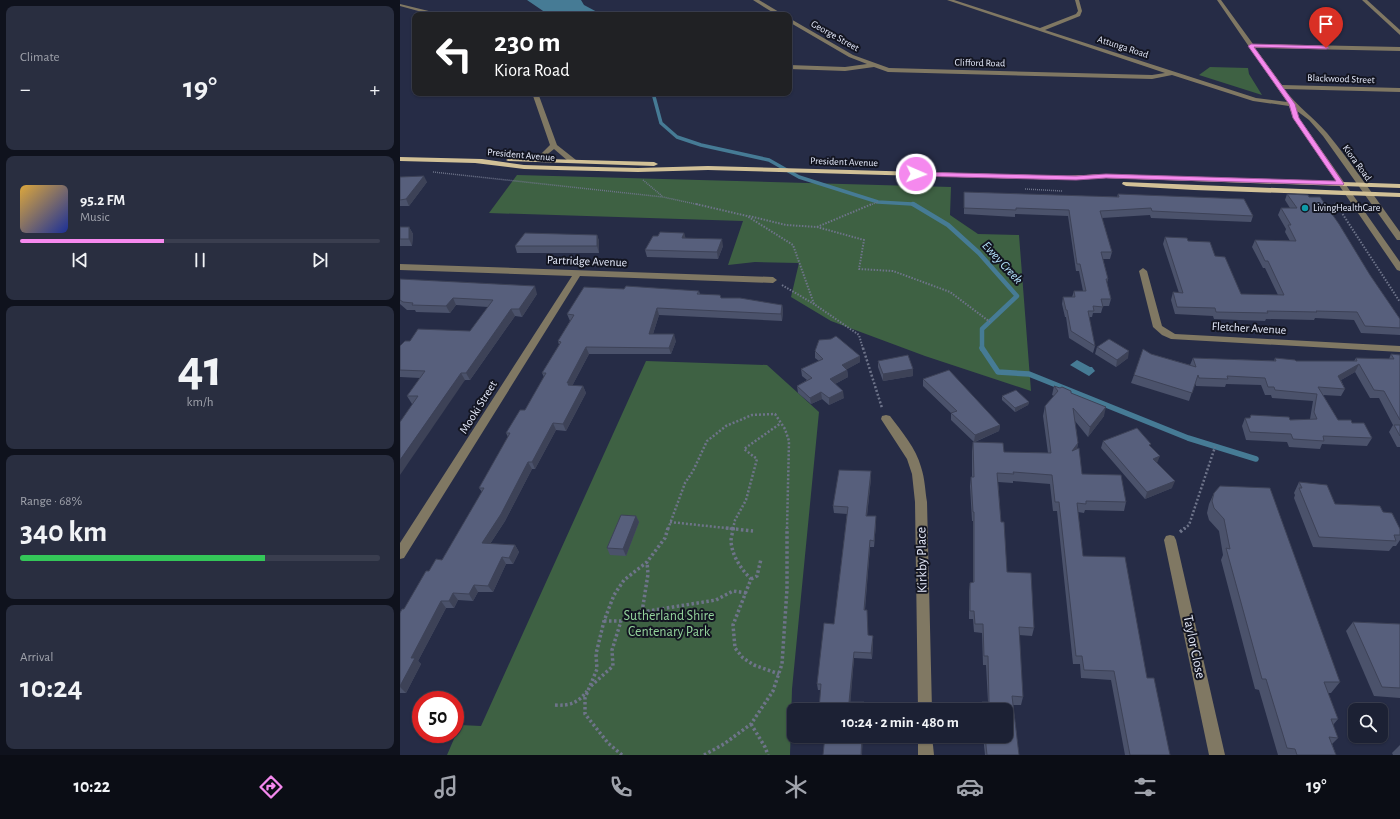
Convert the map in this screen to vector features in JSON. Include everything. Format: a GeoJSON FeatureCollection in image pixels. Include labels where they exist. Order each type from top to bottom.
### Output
{"type":"FeatureCollection","features":[{"type":"Feature","properties":{"kind":"main road","name":"President Avenue"},"geometry":{"type":"LineString","coordinates":[[400,159],[646,163],[708,168]]}},
{"type":"Feature","properties":{"kind":"main road","name":"President Avenue"},"geometry":{"type":"LineString","coordinates":[[476,161],[524,167],[550,168],[638,170],[708,168],[772,169],[1076,178],[1106,176],[1400,186]]}},
{"type":"Feature","properties":{"kind":"main road","name":"President Avenue"},"geometry":{"type":"LineString","coordinates":[[1076,178],[1107,183],[1194,188],[1400,195]]}},
{"type":"Feature","properties":{"kind":"street"},"geometry":{"type":"LineString","coordinates":[[755,0],[776,12]]}},
{"type":"Feature","properties":{"kind":"street","name":"Attunga Road"},"geometry":{"type":"LineString","coordinates":[[949,0],[1255,100],[1292,104]]}},
{"type":"Feature","properties":{"kind":"street"},"geometry":{"type":"LineString","coordinates":[[1040,30],[1078,15],[1080,11],[1076,0]]}},
{"type":"Feature","properties":{"kind":"street","name":"Kiora Road"},"geometry":{"type":"LineString","coordinates":[[1219,0],[1281,87],[1292,104],[1296,118],[1400,268]]}},
{"type":"Feature","properties":{"kind":"street"},"geometry":{"type":"LineString","coordinates":[[1364,0],[1400,33]]}},
{"type":"Feature","properties":{"kind":"street"},"geometry":{"type":"LineString","coordinates":[[400,5],[427,12]]}},
{"type":"Feature","properties":{"kind":"street","name":"George Street"},"geometry":{"type":"LineString","coordinates":[[792,22],[851,56],[874,65]]}},
{"type":"Feature","properties":{"kind":"street"},"geometry":{"type":"LineString","coordinates":[[1251,46],[1400,49]]}},
{"type":"Feature","properties":{"kind":"street","name":"Clifford Road"},"geometry":{"type":"LineString","coordinates":[[792,67],[845,69],[874,65],[888,70],[1152,76],[1172,73]]}},
{"type":"Feature","properties":{"kind":"street","name":"Blackwood Street"},"geometry":{"type":"LineString","coordinates":[[1281,87],[1400,90]]}},
{"type":"Feature","properties":{"kind":"street"},"geometry":{"type":"LineString","coordinates":[[535,96],[554,146],[559,148],[565,156],[574,161]]}},
{"type":"Feature","properties":{"kind":"street","name":"Kiora Road"},"geometry":{"type":"LineString","coordinates":[[1292,104],[1311,119],[1325,135],[1400,238]]}},
{"type":"Feature","properties":{"kind":"street"},"geometry":{"type":"LineString","coordinates":[[530,160],[544,154],[554,146]]}},
{"type":"Feature","properties":{"kind":"street","name":"Partridge Avenue"},"geometry":{"type":"LineString","coordinates":[[400,267],[773,280]]}},
{"type":"Feature","properties":{"kind":"street","name":"Fletcher Avenue"},"geometry":{"type":"LineString","coordinates":[[1143,271],[1158,327],[1165,333],[1174,337],[1400,349]]}},
{"type":"Feature","properties":{"kind":"street","name":"Mooki Street"},"geometry":{"type":"LineString","coordinates":[[400,554],[578,273]]}},
{"type":"Feature","properties":{"kind":"street","name":"Kirkby Place"},"geometry":{"type":"LineString","coordinates":[[886,420],[907,450],[914,463],[918,478],[921,502],[925,703]]}},
{"type":"Feature","properties":{"kind":"street","name":"Taylor Close"},"geometry":{"type":"LineString","coordinates":[[1170,540],[1217,755]]}},
{"type":"Feature","properties":{"kind":"street"},"geometry":{"type":"LineString","coordinates":[[925,743],[926,755]]}},
{"type":"Feature","properties":{"kind":"path"},"geometry":{"type":"LineString","coordinates":[[427,171],[663,197],[786,225],[817,227],[864,240],[859,269],[893,271],[950,292],[990,322]]}},
{"type":"Feature","properties":{"kind":"path"},"geometry":{"type":"LineString","coordinates":[[641,178],[663,197]]}},
{"type":"Feature","properties":{"kind":"path"},"geometry":{"type":"LineString","coordinates":[[1333,199],[1400,302]]}},
{"type":"Feature","properties":{"kind":"path"},"geometry":{"type":"LineString","coordinates":[[817,227],[878,202]]}},
{"type":"Feature","properties":{"kind":"path"},"geometry":{"type":"LineString","coordinates":[[747,216],[793,245],[814,304]]}},
{"type":"Feature","properties":{"kind":"path"},"geometry":{"type":"LineString","coordinates":[[773,280],[814,304],[859,335],[886,420]]}},
{"type":"Feature","properties":{"kind":"path"},"geometry":{"type":"LineString","coordinates":[[622,755],[608,743],[586,714],[585,698],[597,669],[596,654],[604,621],[614,595],[624,580],[647,562],[665,538],[686,483],[707,440],[726,426],[752,415],[775,414],[785,429],[789,441],[787,457],[789,471],[786,506],[787,589],[782,664],[773,691],[751,724],[724,744],[704,755]]}},
{"type":"Feature","properties":{"kind":"path"},"geometry":{"type":"LineString","coordinates":[[751,579],[744,572],[737,561],[731,541],[732,529],[746,500],[757,459],[744,449],[781,423]]}},
{"type":"Feature","properties":{"kind":"path"},"geometry":{"type":"LineString","coordinates":[[1189,525],[1215,447]]}},
{"type":"Feature","properties":{"kind":"path"},"geometry":{"type":"LineString","coordinates":[[670,522],[753,530]]}},
{"type":"Feature","properties":{"kind":"path"},"geometry":{"type":"LineString","coordinates":[[762,559],[757,576],[751,579],[747,593],[738,610],[733,625],[735,648],[743,658],[754,665],[779,674]]}},
{"type":"Feature","properties":{"kind":"path"},"geometry":{"type":"LineString","coordinates":[[642,612],[648,574],[647,562]]}},
{"type":"Feature","properties":{"kind":"path"},"geometry":{"type":"LineString","coordinates":[[604,621],[621,620],[642,612],[716,600],[733,591],[747,593]]}},
{"type":"Feature","properties":{"kind":"path"},"geometry":{"type":"LineString","coordinates":[[556,705],[566,706],[579,702],[590,686],[613,666],[612,650],[621,620]]}},
{"type":"Feature","properties":{"kind":"path"},"geometry":{"type":"LineString","coordinates":[[751,724],[765,747],[768,755]]}},
{"type":"Feature","properties":{"kind":"green space"},"geometry":{"type":"Polygon","coordinates":[[[1210,67],[1248,68],[1249,74],[1262,95],[1199,75],[1210,67]]]}},
{"type":"Feature","properties":{"kind":"green space"},"geometry":{"type":"Polygon","coordinates":[[[517,175],[951,187],[950,215],[978,234],[1019,235],[1031,391],[925,356],[831,321],[791,297],[799,263],[755,262],[728,265],[743,221],[489,213],[517,175]]]}},
{"type":"Feature","properties":{"kind":"green space","name":"Sutherland Shire Centenary Park"},"geometry":{"type":"Polygon","coordinates":[[[646,361],[767,365],[819,412],[792,703],[787,703],[787,743],[790,743],[790,755],[447,755],[452,743],[464,743],[464,725],[481,726],[646,361]]]}},
{"type":"Feature","properties":{"kind":"water"},"geometry":{"type":"Polygon","coordinates":[[[527,0],[581,0],[584,5],[597,12],[545,12],[527,0]]]}},
{"type":"Feature","properties":{"kind":"water"},"geometry":{"type":"Polygon","coordinates":[[[1077,360],[1092,367],[1095,371],[1089,376],[1070,365],[1077,360]]]}},
{"type":"Feature","properties":{"kind":"building"},"geometry":{"type":"Polygon","coordinates":[[[424,176],[406,199],[400,200],[400,177],[424,176]]]}},
{"type":"Feature","properties":{"kind":"building"},"geometry":{"type":"Polygon","coordinates":[[[964,192],[1119,197],[1118,194],[1244,199],[1253,216],[1152,211],[1151,208],[1100,211],[1112,252],[1101,252],[1108,279],[1106,279],[1111,299],[1101,299],[1103,307],[1093,306],[1094,311],[1088,311],[1095,346],[1071,331],[1063,297],[1075,297],[1074,291],[1086,291],[1080,264],[1077,264],[1069,210],[964,208],[964,192]]]}},
{"type":"Feature","properties":{"kind":"building"},"geometry":{"type":"Polygon","coordinates":[[[1287,194],[1320,197],[1400,319],[1400,328],[1365,326],[1357,312],[1216,312],[1215,308],[1177,307],[1173,292],[1183,293],[1165,237],[1187,238],[1188,241],[1210,242],[1215,256],[1225,257],[1241,294],[1284,295],[1268,261],[1265,261],[1255,240],[1296,241],[1288,225],[1291,225],[1281,208],[1297,208],[1287,194]]]}},
{"type":"Feature","properties":{"kind":"building"},"geometry":{"type":"Polygon","coordinates":[[[400,227],[409,227],[409,239],[400,239],[400,227]]]}},
{"type":"Feature","properties":{"kind":"building"},"geometry":{"type":"Polygon","coordinates":[[[660,232],[684,233],[682,238],[722,239],[717,252],[645,250],[653,236],[658,236],[660,232]]]}},
{"type":"Feature","properties":{"kind":"building"},"geometry":{"type":"Polygon","coordinates":[[[525,233],[597,235],[597,246],[515,246],[525,233]]]}},
{"type":"Feature","properties":{"kind":"building"},"geometry":{"type":"Polygon","coordinates":[[[400,279],[535,286],[519,309],[511,309],[466,373],[461,373],[400,460],[400,422],[418,396],[407,396],[425,371],[400,370],[400,346],[405,341],[410,341],[418,329],[470,331],[493,300],[453,298],[446,306],[412,305],[413,303],[403,302],[400,300],[400,279]]]}},
{"type":"Feature","properties":{"kind":"building"},"geometry":{"type":"Polygon","coordinates":[[[626,286],[699,291],[697,294],[720,295],[721,298],[740,298],[782,305],[781,314],[657,308],[649,334],[674,334],[669,348],[586,347],[567,383],[569,383],[568,385],[583,386],[563,424],[553,423],[532,462],[528,462],[501,514],[482,543],[515,545],[509,558],[502,557],[488,586],[474,585],[469,594],[453,593],[449,601],[441,601],[411,658],[415,658],[400,686],[400,613],[402,609],[404,609],[426,571],[429,571],[436,559],[442,560],[484,488],[479,488],[510,433],[506,433],[520,410],[525,410],[546,373],[542,373],[561,342],[558,341],[574,315],[567,314],[584,287],[624,289],[626,286]]]}},
{"type":"Feature","properties":{"kind":"building"},"geometry":{"type":"Polygon","coordinates":[[[836,336],[860,356],[842,365],[847,370],[830,379],[843,391],[829,398],[821,392],[810,398],[797,386],[812,378],[801,369],[823,359],[815,351],[819,340],[831,339],[836,336]]]}},
{"type":"Feature","properties":{"kind":"building"},"geometry":{"type":"Polygon","coordinates":[[[1109,339],[1129,351],[1117,360],[1097,347],[1109,339]]]}},
{"type":"Feature","properties":{"kind":"building"},"geometry":{"type":"Polygon","coordinates":[[[1143,349],[1151,354],[1196,367],[1193,358],[1276,361],[1275,358],[1296,361],[1357,361],[1356,358],[1394,359],[1391,354],[1400,355],[1400,420],[1384,391],[1374,390],[1359,364],[1338,376],[1345,389],[1318,387],[1338,420],[1351,420],[1352,423],[1364,423],[1372,438],[1323,436],[1324,441],[1293,439],[1291,434],[1250,432],[1245,418],[1250,418],[1251,415],[1289,417],[1290,420],[1317,419],[1314,412],[1317,394],[1275,390],[1274,387],[1268,387],[1265,378],[1227,376],[1228,379],[1199,378],[1198,375],[1192,393],[1134,375],[1143,349]]]}},
{"type":"Feature","properties":{"kind":"building"},"geometry":{"type":"Polygon","coordinates":[[[908,355],[913,369],[883,374],[878,361],[908,355]]]}},
{"type":"Feature","properties":{"kind":"building"},"geometry":{"type":"Polygon","coordinates":[[[949,370],[1000,425],[975,435],[951,413],[957,411],[923,379],[949,370]]]}},
{"type":"Feature","properties":{"kind":"building"},"geometry":{"type":"Polygon","coordinates":[[[1054,386],[1060,388],[1062,387],[1071,391],[1071,393],[1106,407],[1090,427],[1073,408],[1078,443],[1072,451],[1079,448],[1082,474],[1121,475],[1126,502],[1086,501],[1086,504],[1077,503],[1083,556],[1125,557],[1147,678],[1154,678],[1170,755],[1130,755],[1114,671],[1084,670],[1082,656],[1076,656],[1059,502],[1055,502],[1052,475],[1013,472],[1014,474],[997,473],[1001,522],[1004,522],[1007,572],[1031,573],[1034,628],[1019,627],[1023,697],[1012,696],[1013,703],[982,703],[989,702],[988,656],[984,656],[983,624],[975,624],[974,611],[970,611],[970,583],[974,582],[974,512],[971,477],[974,477],[973,442],[1003,443],[1004,452],[1051,453],[1045,406],[1058,391],[1054,386]]]}},
{"type":"Feature","properties":{"kind":"building"},"geometry":{"type":"Polygon","coordinates":[[[1016,390],[1029,402],[1015,408],[1002,396],[1016,390]]]}},
{"type":"Feature","properties":{"kind":"building"},"geometry":{"type":"Polygon","coordinates":[[[1394,425],[1400,425],[1400,436],[1394,425]]]}},
{"type":"Feature","properties":{"kind":"building"},"geometry":{"type":"Polygon","coordinates":[[[1137,428],[1151,444],[1149,445],[1160,456],[1153,459],[1175,481],[1147,492],[1103,441],[1137,428]]]}},
{"type":"Feature","properties":{"kind":"building"},"geometry":{"type":"Polygon","coordinates":[[[839,470],[871,471],[866,516],[876,516],[874,541],[870,540],[864,610],[867,610],[868,635],[873,636],[871,653],[854,652],[849,702],[864,703],[820,703],[821,684],[817,684],[824,623],[834,624],[848,507],[833,506],[839,470]]]}},
{"type":"Feature","properties":{"kind":"building"},"geometry":{"type":"Polygon","coordinates":[[[1299,482],[1327,485],[1335,504],[1380,506],[1383,512],[1392,513],[1400,529],[1400,535],[1394,535],[1396,541],[1319,537],[1299,488],[1302,488],[1299,482]]]}},
{"type":"Feature","properties":{"kind":"building"},"geometry":{"type":"Polygon","coordinates":[[[1220,486],[1270,488],[1340,682],[1324,682],[1338,719],[1331,719],[1338,738],[1329,737],[1336,755],[1297,755],[1295,749],[1287,748],[1266,679],[1262,679],[1226,548],[1230,549],[1224,519],[1214,508],[1212,501],[1214,493],[1220,486]]]}},
{"type":"Feature","properties":{"kind":"building"},"geometry":{"type":"Polygon","coordinates":[[[621,515],[636,516],[623,549],[607,548],[621,515]]]}},
{"type":"Feature","properties":{"kind":"building"},"geometry":{"type":"Polygon","coordinates":[[[1353,622],[1400,624],[1400,688],[1382,687],[1353,622]]]}},
{"type":"Feature","properties":{"kind":"building"},"geometry":{"type":"Polygon","coordinates":[[[1013,704],[1019,755],[987,755],[986,743],[1013,743],[1013,704]]]}},
{"type":"Feature","properties":{"kind":"building"},"geometry":{"type":"Polygon","coordinates":[[[824,743],[862,743],[861,755],[823,755],[824,743]]]}},
{"type":"Feature","properties":{"kind":"waterway","name":"Ewey Creek"},"geometry":{"type":"LineString","coordinates":[[654,96],[661,123],[677,137],[701,145],[769,160],[799,177],[878,202],[914,205]]}},
{"type":"Feature","properties":{"kind":"waterway","name":"Ewey Creek"},"geometry":{"type":"LineString","coordinates":[[914,205],[948,225],[979,253],[1017,296],[982,329],[982,348]]}},
{"type":"Feature","properties":{"kind":"waterway","name":"Ewey Creek"},"geometry":{"type":"LineString","coordinates":[[982,348],[998,372],[1029,374],[1188,438],[1256,459]]}},
{"type":"Feature","properties":{"kind":"place","name":"LivingHealthCare"},"geometry":{"type":"Point","coordinates":[1305,208]}},
{"type":"Feature","properties":{"kind":"route"},"geometry":{"type":"LineString","coordinates":[[916,174],[1076,178],[1106,176],[1341,184],[1296,118],[1292,104],[1281,87],[1251,46],[1326,48]]}}]}
